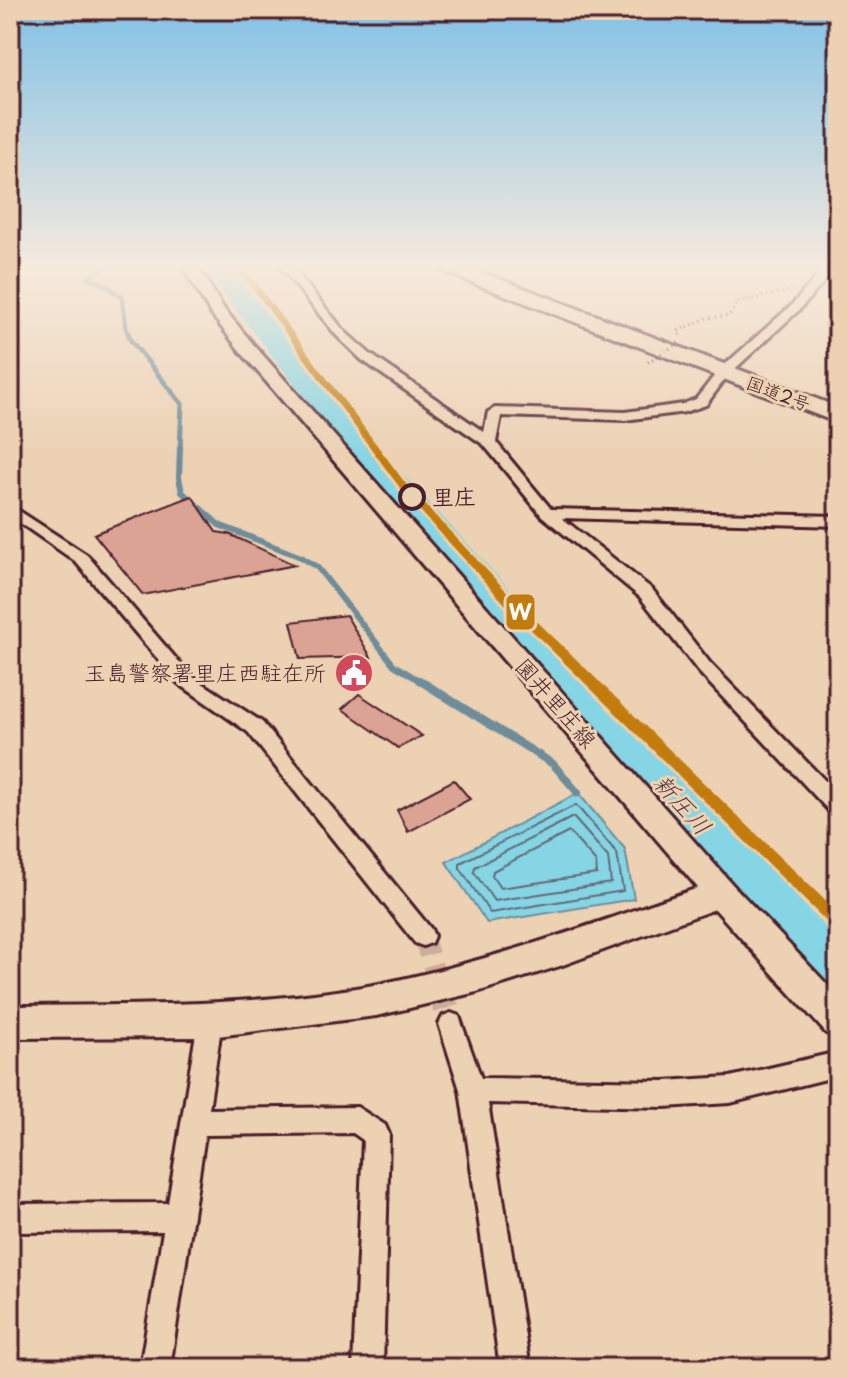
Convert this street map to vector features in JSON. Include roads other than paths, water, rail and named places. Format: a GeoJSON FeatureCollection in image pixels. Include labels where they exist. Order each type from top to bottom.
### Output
{"type":"FeatureCollection","features":[{"type":"Feature","properties":{"kind":"highway","name":"国道2号"},"geometry":{"type":"LineString","coordinates":[[615,331],[838,416]]}},
{"type":"Feature","properties":{"kind":"main road","name":"園井里庄線"},"geometry":{"type":"LineString","coordinates":[[233,331],[721,893],[838,1021]]}},
{"type":"Feature","properties":{"kind":"main road"},"geometry":{"type":"LineString","coordinates":[[10,1022],[210,1021],[376,1000],[477,977],[560,951],[721,893]]}},
{"type":"Feature","properties":{"kind":"street"},"geometry":{"type":"LineString","coordinates":[[339,331],[366,357],[489,442],[547,513],[646,593],[704,667],[838,807]]}},
{"type":"Feature","properties":{"kind":"street"},"geometry":{"type":"LineString","coordinates":[[489,442],[495,412],[625,416],[685,408],[701,402],[723,373],[767,331]]}},
{"type":"Feature","properties":{"kind":"street"},"geometry":{"type":"LineString","coordinates":[[10,509],[81,558],[184,679],[255,727],[423,936]]}},
{"type":"Feature","properties":{"kind":"street"},"geometry":{"type":"LineString","coordinates":[[547,513],[838,521]]}},
{"type":"Feature","properties":{"kind":"street"},"geometry":{"type":"LineString","coordinates":[[155,1368],[210,1021]]}},
{"type":"Feature","properties":{"kind":"street"},"geometry":{"type":"LineString","coordinates":[[451,1024],[473,1090],[515,1368]]}},
{"type":"Feature","properties":{"kind":"street"},"geometry":{"type":"LineString","coordinates":[[473,1090],[664,1094],[730,1090],[838,1064]]}},
{"type":"Feature","properties":{"kind":"street"},"geometry":{"type":"LineString","coordinates":[[194,1122],[357,1120],[376,1134],[368,1368]]}},
{"type":"Feature","properties":{"kind":"street"},"geometry":{"type":"LineString","coordinates":[[10,1218],[178,1217]]}},
{"type":"Feature","properties":{"kind":"water"},"geometry":{"type":"Polygon","coordinates":[[[578,793],[625,849],[634,899],[487,923],[446,862],[578,793]]]}},
{"type":"Feature","properties":{"kind":"waterway"},"geometry":{"type":"LineString","coordinates":[[127,331],[131,341],[182,404],[180,449]]}},
{"type":"Feature","properties":{"kind":"waterway","name":"新圧川"},"geometry":{"type":"LineString","coordinates":[[267,331],[353,439],[838,977]]}},
{"type":"Feature","properties":{"kind":"waterway"},"geometry":{"type":"LineString","coordinates":[[180,447],[182,492],[219,525],[301,557],[317,567],[394,665],[422,682]]}},
{"type":"Feature","properties":{"kind":"waterway"},"geometry":{"type":"LineString","coordinates":[[419,680],[553,764],[578,793]]}},
{"type":"Feature","properties":{"kind":"tunnel"},"geometry":{"type":"LineString","coordinates":[[423,936],[439,986]]}},
{"type":"Feature","properties":{"kind":"tunnel"},"geometry":{"type":"LineString","coordinates":[[438,984],[451,1024]]}},
{"type":"Feature","properties":{"kind":"place","name":"里庄"},"geometry":{"type":"Point","coordinates":[412,497]}},
{"type":"Feature","properties":{"kind":"place","name":"玉島警察署里庄西駐在所"},"geometry":{"type":"Point","coordinates":[354,673]}}]}
